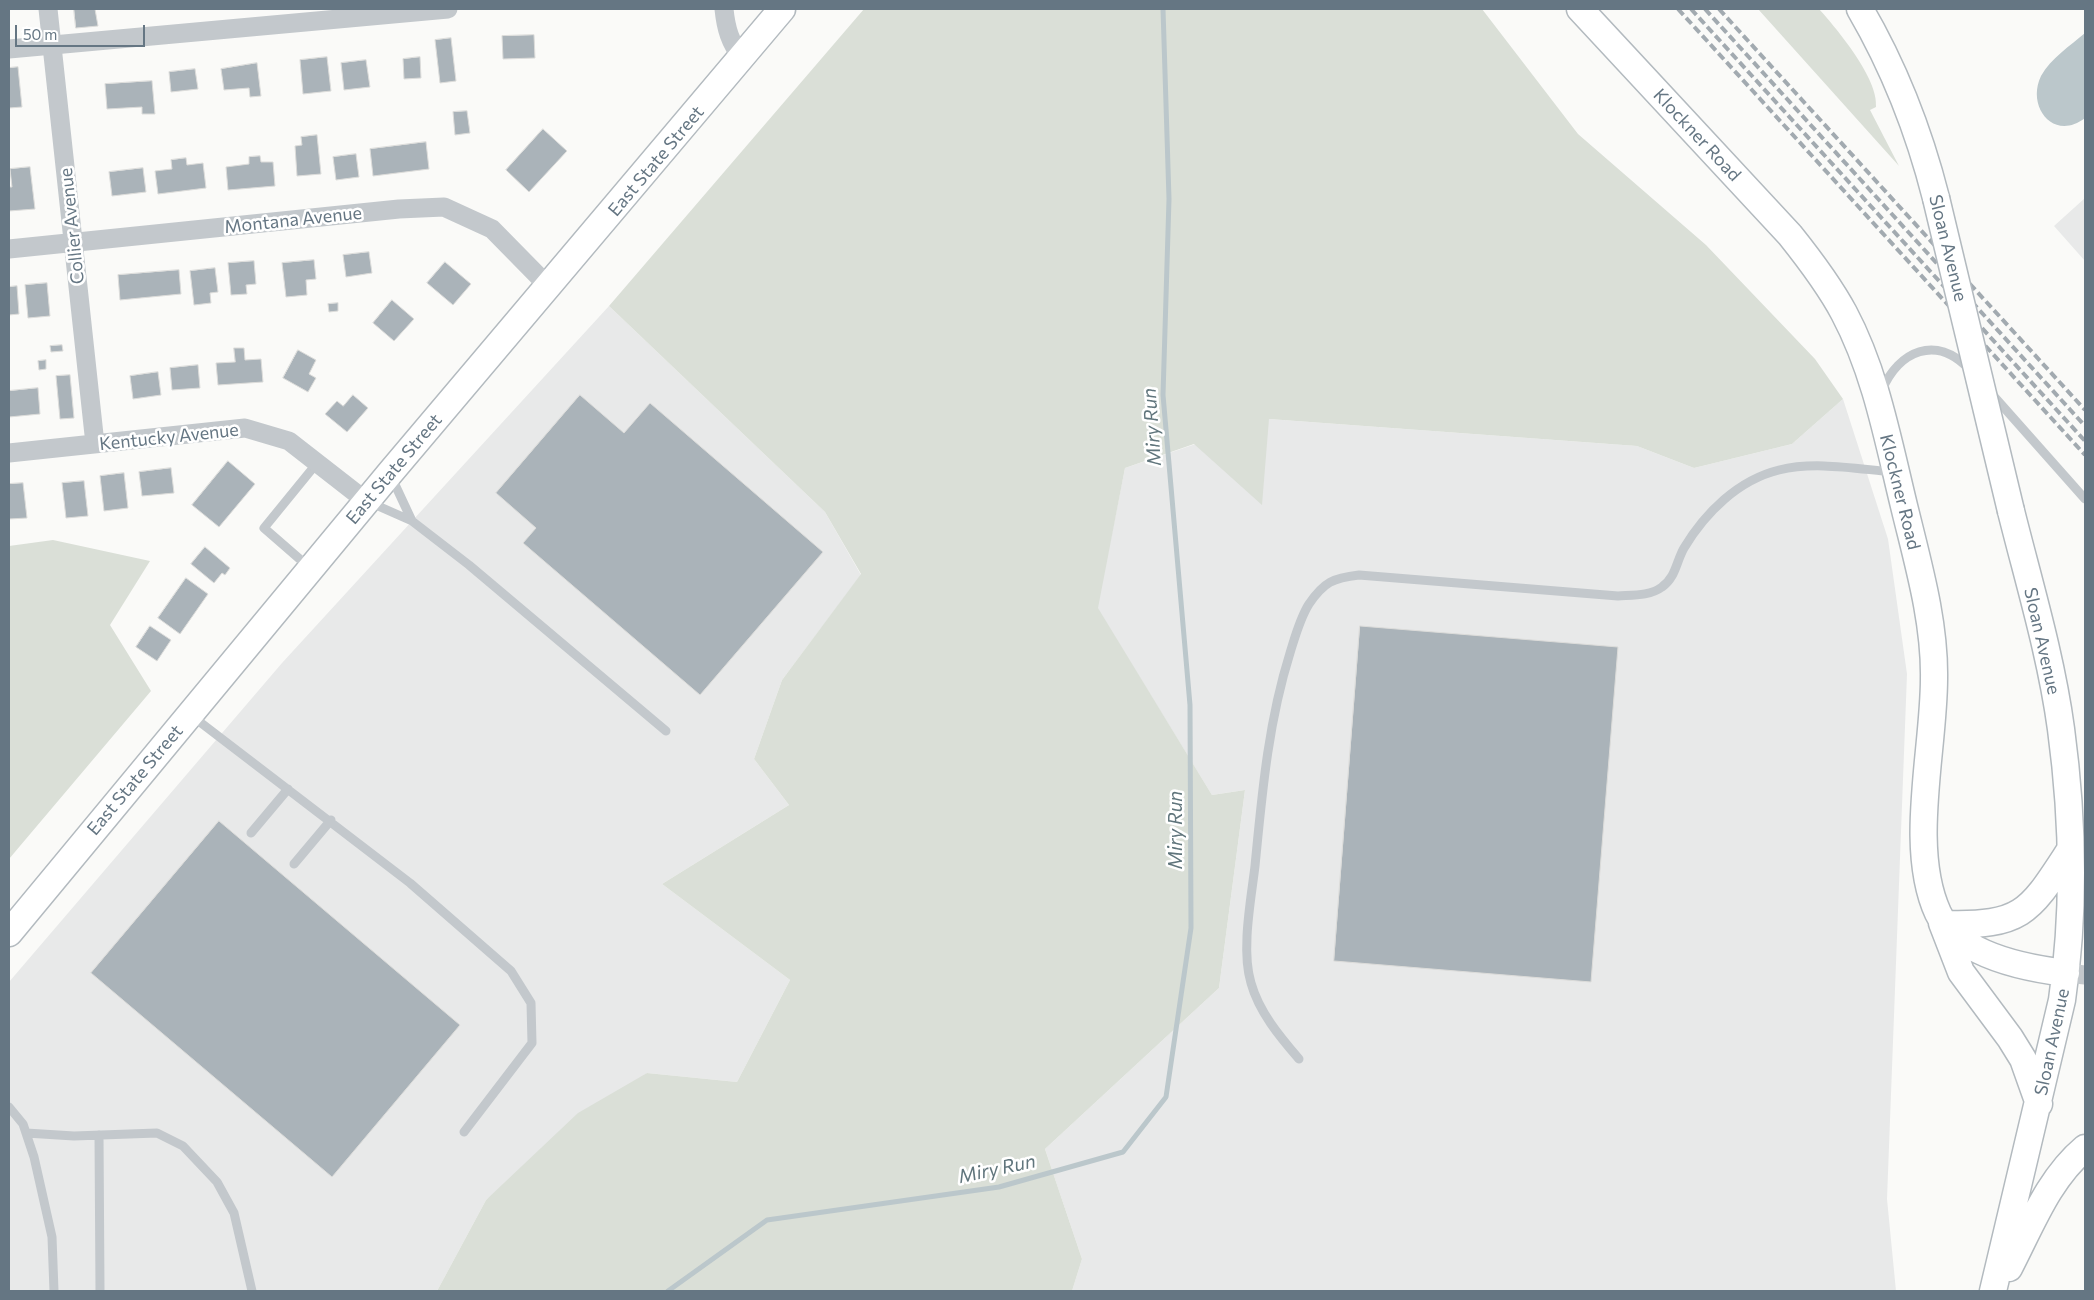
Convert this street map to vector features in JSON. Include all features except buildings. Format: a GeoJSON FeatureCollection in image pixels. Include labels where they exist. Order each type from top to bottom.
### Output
{"type":"FeatureCollection","features":[{"type":"Feature","properties":{"kind":"main road","name":"East State Street"},"geometry":{"type":"LineString","coordinates":[[9,933],[366,501],[549,287],[782,9]]}},
{"type":"Feature","properties":{"kind":"main road","name":"Klockner Road"},"geometry":{"type":"LineString","coordinates":[[1580,9],[1771,214],[1814,266],[1844,314],[1866,363],[1896,472],[1920,574],[1932,640],[1933,713],[1924,844],[1928,880],[1961,972],[2018,1049],[2038,1104]]}},
{"type":"Feature","properties":{"kind":"main road","name":"Sloan Avenue"},"geometry":{"type":"LineString","coordinates":[[1860,9],[1879,41],[1905,97],[1929,171],[2038,620],[2060,727],[2070,850],[2076,974],[2057,1026],[1993,1291]]}},
{"type":"Feature","properties":{"kind":"main road"},"geometry":{"type":"LineString","coordinates":[[1943,919],[1992,924],[2007,920],[2021,913],[2038,898],[2070,850]]}},
{"type":"Feature","properties":{"kind":"main road"},"geometry":{"type":"LineString","coordinates":[[1943,919],[1973,946],[1999,958],[2025,966],[2076,974]]}},
{"type":"Feature","properties":{"kind":"main road"},"geometry":{"type":"LineString","coordinates":[[1998,1291],[2047,1193],[2061,1172],[2085,1148]]}},
{"type":"Feature","properties":{"kind":"street","name":"Collier Avenue"},"geometry":{"type":"LineString","coordinates":[[48,9],[94,444]]}},
{"type":"Feature","properties":{"kind":"street"},"geometry":{"type":"LineString","coordinates":[[9,49],[448,9]]}},
{"type":"Feature","properties":{"kind":"street"},"geometry":{"type":"LineString","coordinates":[[724,9],[728,37],[742,58]]}},
{"type":"Feature","properties":{"kind":"street","name":"Montana Avenue"},"geometry":{"type":"LineString","coordinates":[[9,249],[399,209],[444,208],[492,230],[549,287]]}},
{"type":"Feature","properties":{"kind":"street","name":"Kentucky Avenue"},"geometry":{"type":"LineString","coordinates":[[9,453],[245,428],[289,441],[366,501]]}},
{"type":"Feature","properties":{"kind":"lane"},"geometry":{"type":"LineString","coordinates":[[1877,400],[1888,376],[1911,354],[1932,350],[1951,355],[1963,362],[2085,499]]}},
{"type":"Feature","properties":{"kind":"lane"},"geometry":{"type":"LineString","coordinates":[[311,568],[264,528],[317,463]]}},
{"type":"Feature","properties":{"kind":"lane"},"geometry":{"type":"LineString","coordinates":[[1299,1060],[1263,1012],[1251,982],[1248,956],[1250,914],[1268,741],[1284,672],[1298,628],[1308,605],[1323,587],[1336,578],[1359,575],[1610,595],[1644,594],[1662,588],[1674,576],[1683,550],[1704,519],[1729,496],[1751,480],[1780,470],[1807,467],[1896,472]]}},
{"type":"Feature","properties":{"kind":"lane"},"geometry":{"type":"LineString","coordinates":[[390,473],[412,521]]}},
{"type":"Feature","properties":{"kind":"lane"},"geometry":{"type":"LineString","coordinates":[[366,501],[412,521],[496,588],[666,731]]}},
{"type":"Feature","properties":{"kind":"lane"},"geometry":{"type":"LineString","coordinates":[[190,714],[410,883],[511,971],[531,1003],[532,1043],[464,1132]]}},
{"type":"Feature","properties":{"kind":"lane"},"geometry":{"type":"LineString","coordinates":[[252,833],[288,789]]}},
{"type":"Feature","properties":{"kind":"lane"},"geometry":{"type":"LineString","coordinates":[[294,864],[330,820]]}},
{"type":"Feature","properties":{"kind":"lane"},"geometry":{"type":"LineString","coordinates":[[9,1107],[23,1124],[34,1157],[52,1237],[54,1291]]}},
{"type":"Feature","properties":{"kind":"lane"},"geometry":{"type":"LineString","coordinates":[[26,1133],[74,1136],[157,1133],[183,1146],[217,1182],[234,1213],[252,1291]]}},
{"type":"Feature","properties":{"kind":"lane"},"geometry":{"type":"LineString","coordinates":[[100,1135],[100,1291]]}},
{"type":"Feature","properties":{"kind":"shaded area"},"geometry":{"type":"Polygon","coordinates":[[[864,9],[1482,9],[1578,134],[1706,245],[1815,359],[1843,399],[1792,444],[1694,468],[1637,446],[1269,419],[1262,505],[1194,444],[1125,468],[1098,608],[1212,795],[1245,790],[1219,988],[1045,1149],[1082,1259],[1072,1291],[437,1291],[486,1200],[578,1113],[647,1073],[737,1082],[790,980],[662,884],[789,805],[754,759],[782,680],[861,574],[825,512],[609,306],[864,9]]]}},
{"type":"Feature","properties":{"kind":"shaded area"},"geometry":{"type":"Polygon","coordinates":[[[1758,9],[1819,9],[1846,41],[1864,69],[1875,96],[1876,107],[1870,110],[1899,166],[1758,9]]]}},
{"type":"Feature","properties":{"kind":"shaded area"},"geometry":{"type":"Polygon","coordinates":[[[2085,33],[2085,118],[2074,124],[2063,126],[2046,118],[2040,109],[2037,99],[2037,88],[2041,76],[2055,58],[2085,33]]]}},
{"type":"Feature","properties":{"kind":"shaded area"},"geometry":{"type":"Polygon","coordinates":[[[2085,198],[2085,261],[2054,226],[2085,198]]]}},
{"type":"Feature","properties":{"kind":"shaded area"},"geometry":{"type":"Polygon","coordinates":[[[609,306],[825,512],[861,575],[782,680],[754,759],[789,805],[662,884],[790,980],[737,1082],[647,1073],[486,1200],[437,1291],[9,1291],[9,982],[282,663],[609,306]]]}},
{"type":"Feature","properties":{"kind":"shaded area"},"geometry":{"type":"Polygon","coordinates":[[[1843,399],[1888,539],[1907,674],[1887,1199],[1896,1291],[1072,1291],[1082,1259],[1045,1149],[1219,988],[1245,790],[1212,795],[1097,608],[1125,468],[1269,419],[1637,446],[1694,468],[1792,444],[1843,399]]]}},
{"type":"Feature","properties":{"kind":"shaded area"},"geometry":{"type":"Polygon","coordinates":[[[53,540],[150,561],[110,625],[151,691],[9,859],[9,546],[53,540]]]}},
{"type":"Feature","properties":{"kind":"waterway","name":"Miry Run"},"geometry":{"type":"LineString","coordinates":[[668,1291],[767,1220],[999,1187],[1123,1152],[1166,1097],[1191,928],[1190,705],[1163,395],[1169,199],[1163,9]]}},
{"type":"Feature","properties":{"kind":"railway"},"geometry":{"type":"LineString","coordinates":[[1678,9],[2085,455]]}},
{"type":"Feature","properties":{"kind":"railway"},"geometry":{"type":"LineString","coordinates":[[1691,9],[2085,441]]}},
{"type":"Feature","properties":{"kind":"railway"},"geometry":{"type":"LineString","coordinates":[[1705,9],[2085,426]]}},
{"type":"Feature","properties":{"kind":"railway"},"geometry":{"type":"LineString","coordinates":[[1719,9],[2085,410]]}}]}
